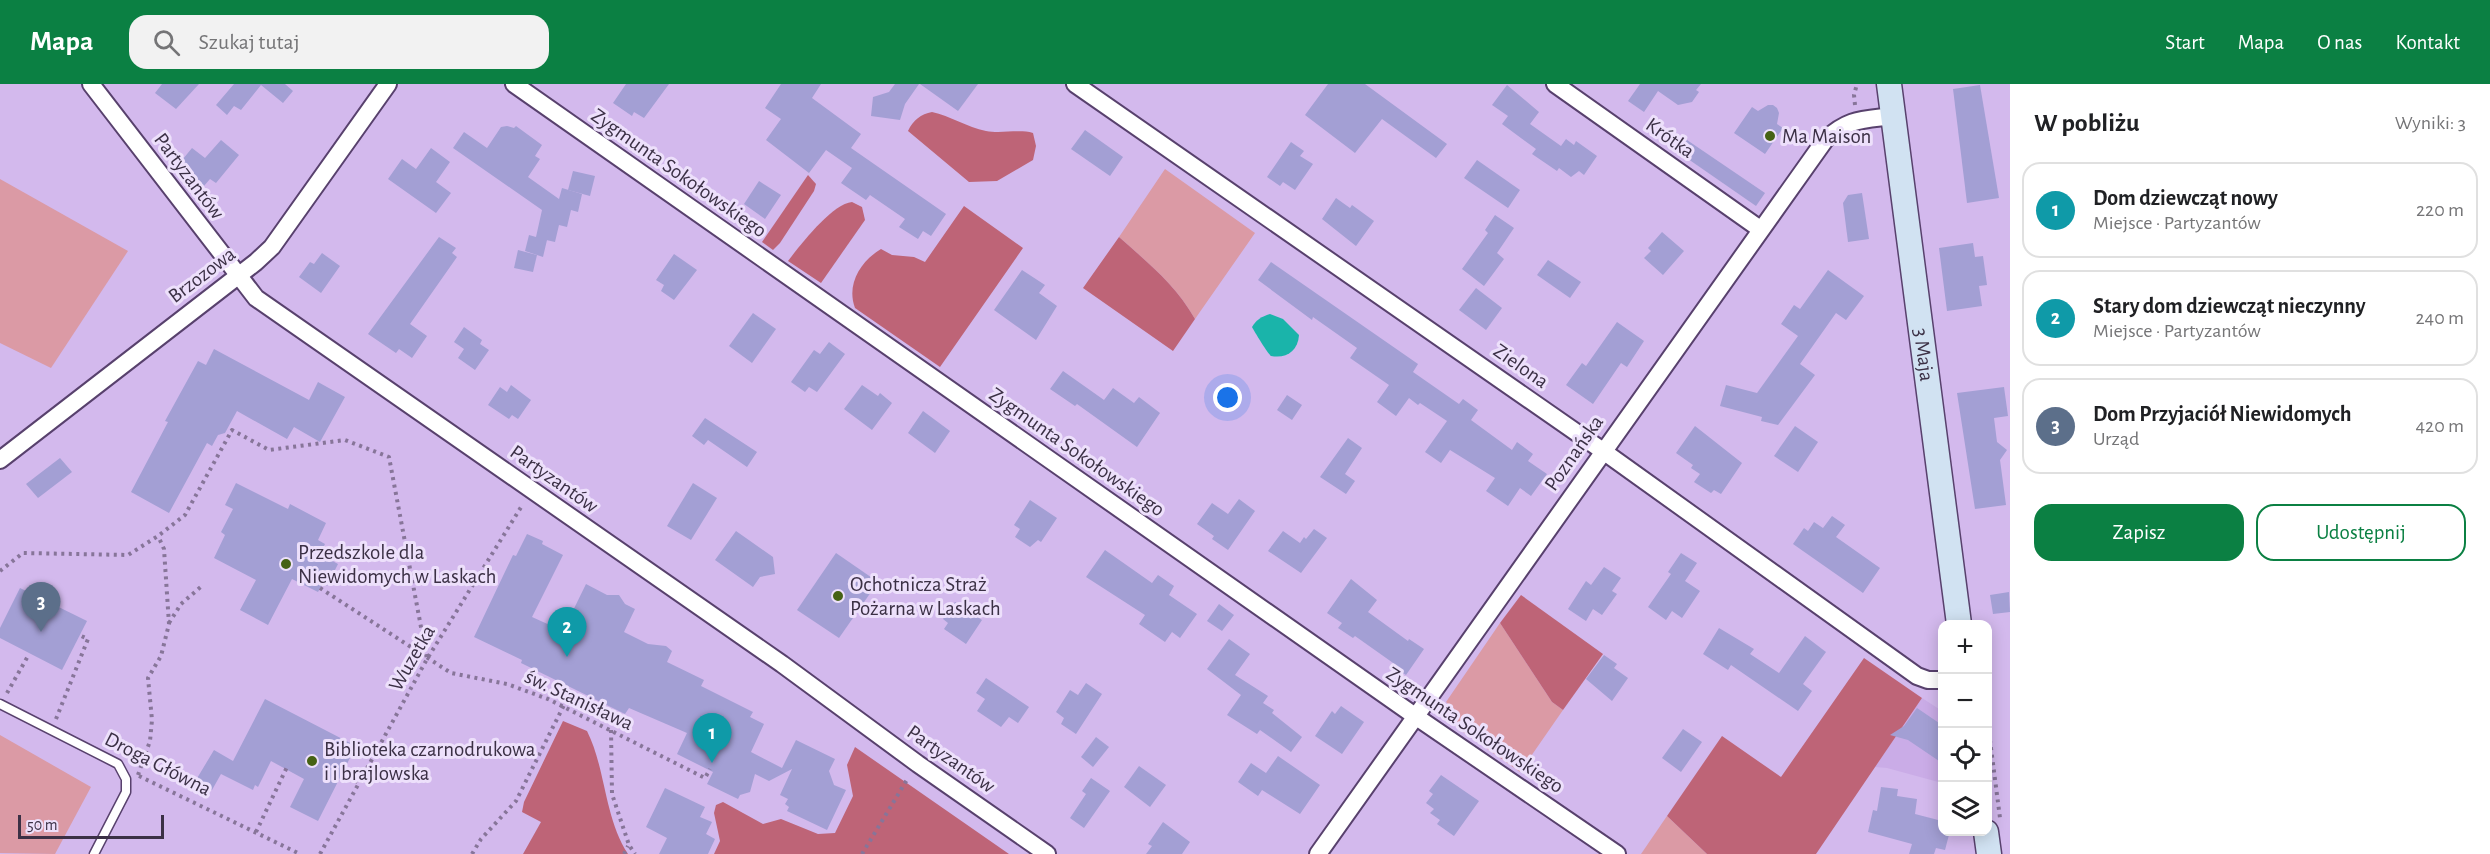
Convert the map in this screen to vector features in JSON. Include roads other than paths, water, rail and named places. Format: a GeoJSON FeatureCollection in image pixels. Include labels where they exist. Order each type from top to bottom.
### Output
{"type":"FeatureCollection","features":[{"type":"Feature","properties":{"kind":"street","name":"Partyzantów"},"geometry":{"type":"LineString","coordinates":[[91,84],[256,298],[782,664],[918,764],[1047,854]]}},
{"type":"Feature","properties":{"kind":"street","name":"Brzozowa"},"geometry":{"type":"LineString","coordinates":[[0,460],[256,262],[272,247],[388,84]]}},
{"type":"Feature","properties":{"kind":"street","name":"Zygmunta Sokołowskiego"},"geometry":{"type":"LineString","coordinates":[[514,84],[1414,716],[1617,854]]}},
{"type":"Feature","properties":{"kind":"street","name":"Zielona"},"geometry":{"type":"LineString","coordinates":[[1075,84],[1604,451],[1917,676],[1928,680],[1938,680]]}},
{"type":"Feature","properties":{"kind":"street","name":"Krótka"},"geometry":{"type":"LineString","coordinates":[[1555,84],[1760,230]]}},
{"type":"Feature","properties":{"kind":"street","name":"3 Maja"},"geometry":{"type":"LineString","coordinates":[[1889,84],[1958,620]]}},
{"type":"Feature","properties":{"kind":"street","name":"Poznańska"},"geometry":{"type":"LineString","coordinates":[[1318,854],[1825,140],[1837,129],[1857,120],[1893,116]]}},
{"type":"Feature","properties":{"kind":"street"},"geometry":{"type":"LineString","coordinates":[[1989,854],[1993,825]]}},
{"type":"Feature","properties":{"kind":"lane","name":"Droga Główna"},"geometry":{"type":"LineString","coordinates":[[1,705],[118,764],[126,779],[126,792],[94,854]]}},
{"type":"Feature","properties":{"kind":"place","name":"Ma Maison"},"geometry":{"type":"Point","coordinates":[1770,136]}},
{"type":"Feature","properties":{"kind":"place","name":"Przedszkole dla Niewidomych w Laskach"},"geometry":{"type":"Point","coordinates":[286,564]}},
{"type":"Feature","properties":{"kind":"place","name":"Ochotnicza Straż Pożarna w Laskach"},"geometry":{"type":"Point","coordinates":[838,596]}},
{"type":"Feature","properties":{"kind":"place","name":"Dom Przyjaciół Niewidomych"},"geometry":{"type":"Point","coordinates":[41,632]}},
{"type":"Feature","properties":{"kind":"place","name":"Stary dom dziewcząt nieczynny"},"geometry":{"type":"Point","coordinates":[567,657]}},
{"type":"Feature","properties":{"kind":"place","name":"Biblioteka czarnodrukowa i i brajlowska"},"geometry":{"type":"Point","coordinates":[312,761]}},
{"type":"Feature","properties":{"kind":"place","name":"Dom dziewcząt nowy"},"geometry":{"type":"Point","coordinates":[712,763]}}]}
